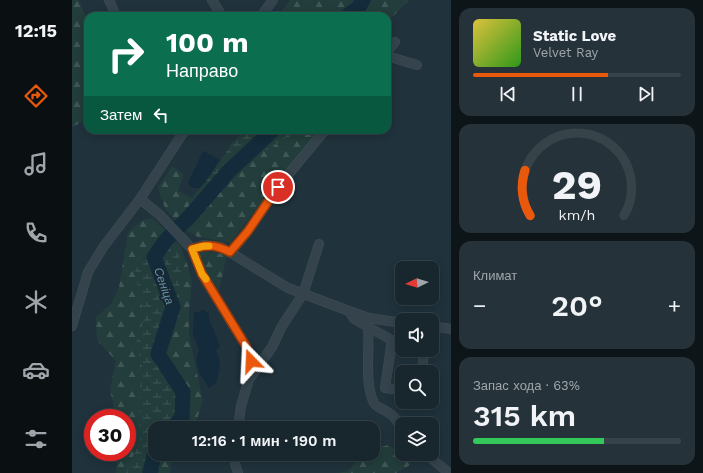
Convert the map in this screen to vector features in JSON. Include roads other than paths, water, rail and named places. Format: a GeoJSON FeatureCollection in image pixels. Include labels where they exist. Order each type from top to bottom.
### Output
{"type":"FeatureCollection","features":[{"type":"Feature","properties":{"kind":"street"},"geometry":{"type":"LineString","coordinates":[[109,0],[114,12]]}},
{"type":"Feature","properties":{"kind":"street"},"geometry":{"type":"LineString","coordinates":[[212,0],[220,12]]}},
{"type":"Feature","properties":{"kind":"street"},"geometry":{"type":"LineString","coordinates":[[265,12],[273,0]]}},
{"type":"Feature","properties":{"kind":"street"},"geometry":{"type":"LineString","coordinates":[[391,47],[395,42]]}},
{"type":"Feature","properties":{"kind":"street"},"geometry":{"type":"LineString","coordinates":[[391,57],[417,65]]}},
{"type":"Feature","properties":{"kind":"street"},"geometry":{"type":"LineString","coordinates":[[72,326],[88,272],[104,246],[140,199],[182,134]]}},
{"type":"Feature","properties":{"kind":"street"},"geometry":{"type":"LineString","coordinates":[[230,252],[248,231],[278,187],[322,134]]}},
{"type":"Feature","properties":{"kind":"street"},"geometry":{"type":"LineString","coordinates":[[140,199],[160,215],[189,246],[202,274],[246,346],[251,361],[249,379],[239,421]]}},
{"type":"Feature","properties":{"kind":"street"},"geometry":{"type":"LineString","coordinates":[[249,379],[272,347],[282,326],[303,294],[319,244]]}},
{"type":"Feature","properties":{"kind":"street"},"geometry":{"type":"LineString","coordinates":[[189,246],[221,247],[288,288],[369,318],[395,322]]}},
{"type":"Feature","properties":{"kind":"street"},"geometry":{"type":"LineString","coordinates":[[348,311],[354,319],[395,342]]}},
{"type":"Feature","properties":{"kind":"street"},"geometry":{"type":"LineString","coordinates":[[439,327],[451,329]]}},
{"type":"Feature","properties":{"kind":"street"},"geometry":{"type":"LineString","coordinates":[[368,328],[369,387],[374,404],[389,412],[395,418]]}},
{"type":"Feature","properties":{"kind":"street"},"geometry":{"type":"LineString","coordinates":[[392,340],[385,388],[395,389]]}},
{"type":"Feature","properties":{"kind":"street"},"geometry":{"type":"LineString","coordinates":[[235,461],[238,473]]}},
{"type":"Feature","properties":{"kind":"street"},"geometry":{"type":"LineString","coordinates":[[434,461],[449,473]]}},
{"type":"Feature","properties":{"kind":"water"},"geometry":{"type":"Polygon","coordinates":[[[203,151],[220,160],[200,188],[192,188],[188,183],[203,151]]]}},
{"type":"Feature","properties":{"kind":"water"},"geometry":{"type":"Polygon","coordinates":[[[204,310],[209,314],[209,319],[220,346],[216,351],[220,363],[219,374],[216,383],[209,388],[200,374],[196,360],[199,350],[193,334],[194,313],[204,310]]]}},
{"type":"Feature","properties":{"kind":"waterway","name":"Сеніца"},"geometry":{"type":"LineString","coordinates":[[352,12],[358,8],[363,0]]}},
{"type":"Feature","properties":{"kind":"waterway","name":"Сеніца"},"geometry":{"type":"LineString","coordinates":[[179,421],[182,418],[183,392],[158,354],[173,307],[154,257],[166,240],[190,216],[229,171],[269,134]]}},
{"type":"Feature","properties":{"kind":"waterway","name":"Сеніца"},"geometry":{"type":"LineString","coordinates":[[150,473],[153,461]]}}]}
